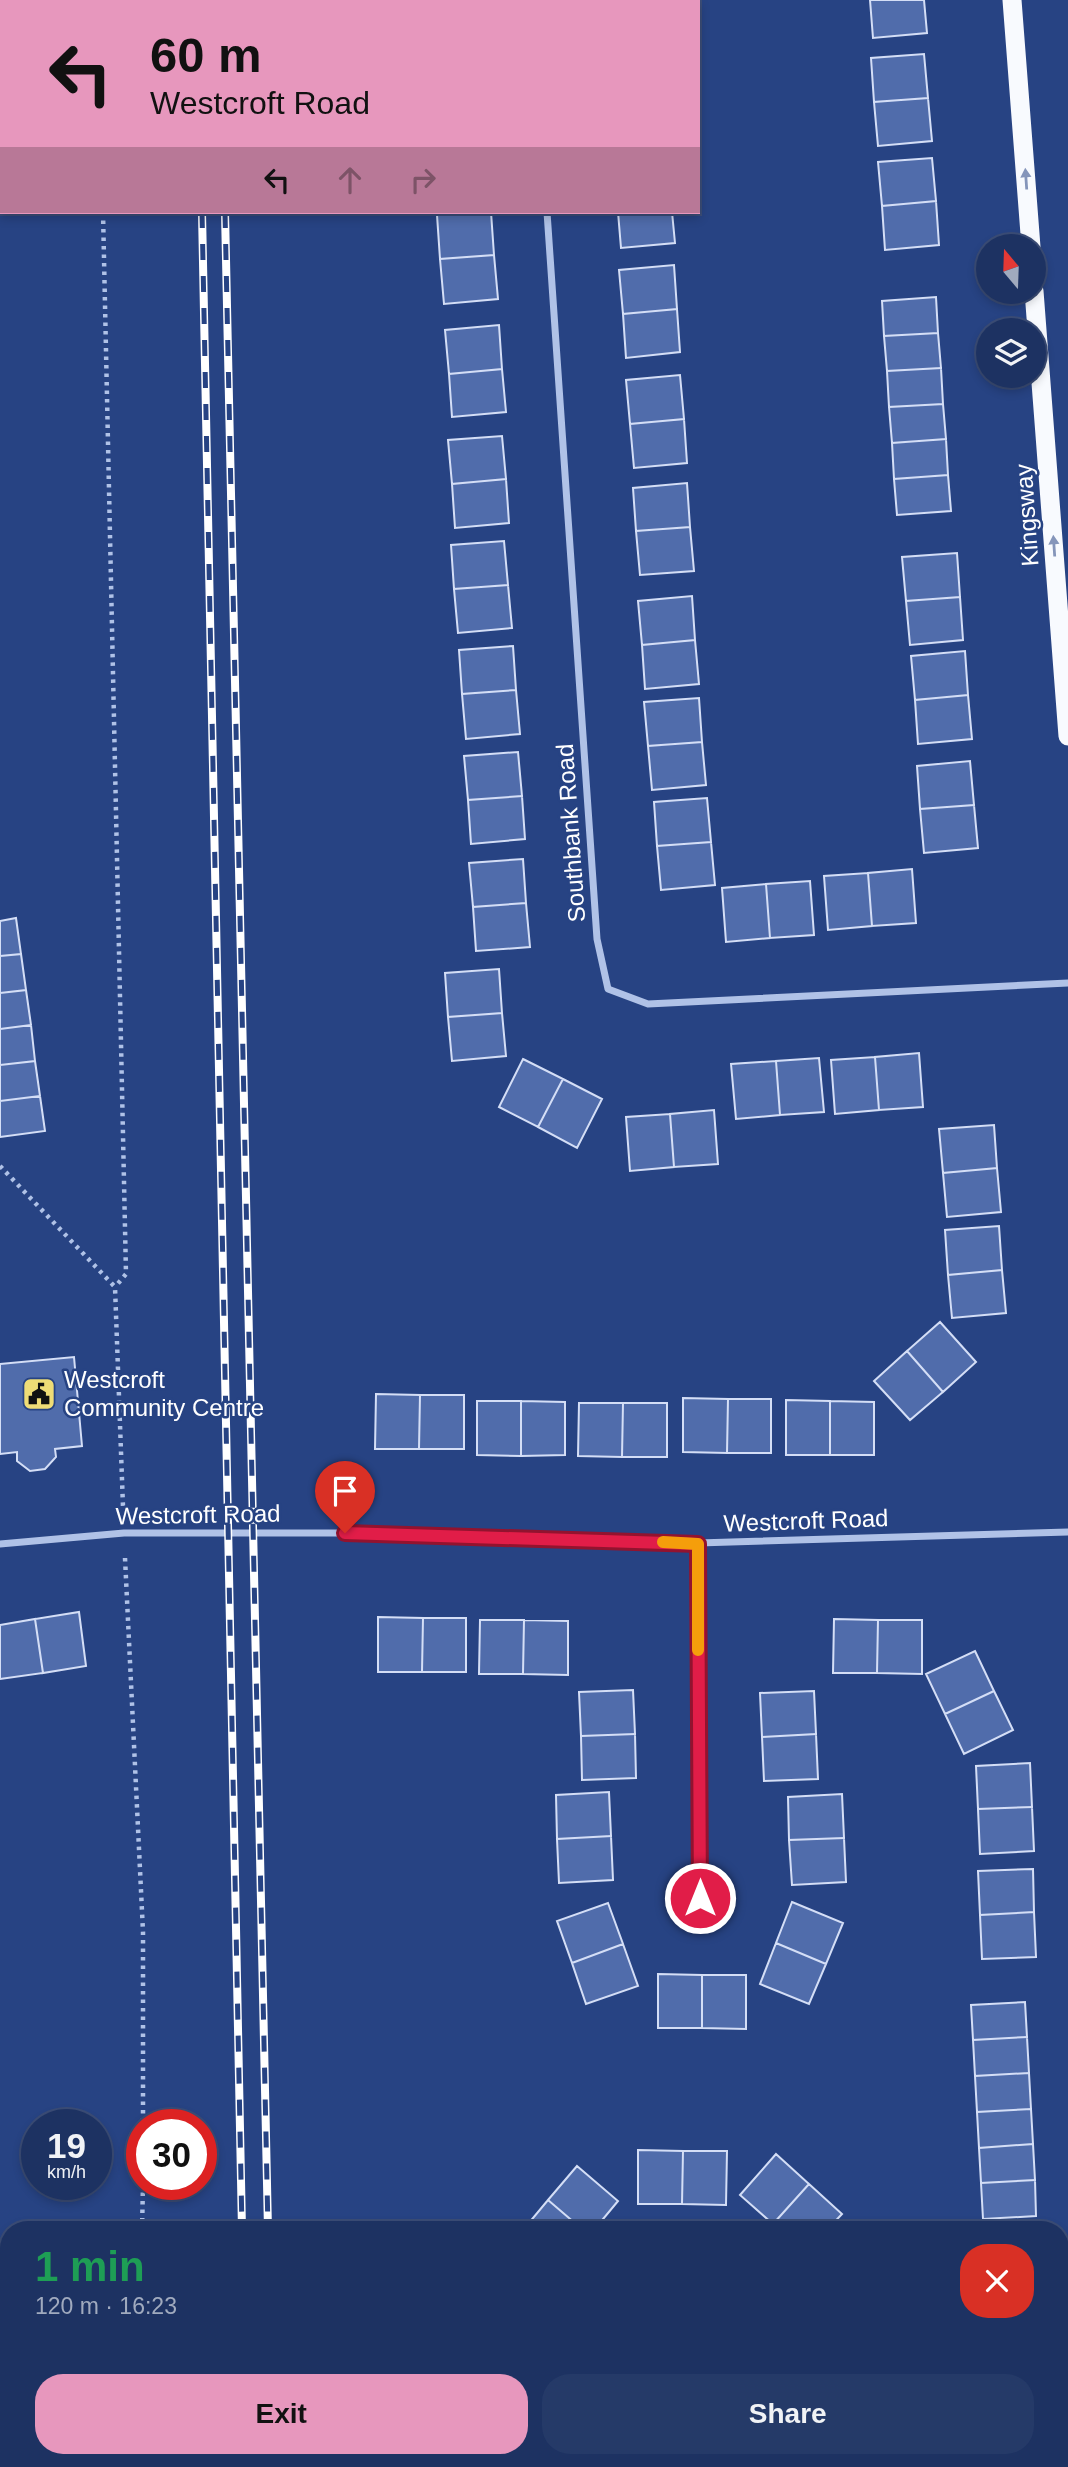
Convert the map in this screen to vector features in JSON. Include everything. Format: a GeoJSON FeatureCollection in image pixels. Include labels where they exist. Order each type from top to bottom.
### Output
{"type":"FeatureCollection","features":[{"type":"Feature","properties":{"kind":"highway"},"geometry":{"type":"LineString","coordinates":[[1012,0],[1030,234]]}},
{"type":"Feature","properties":{"kind":"highway","name":"Kingsway"},"geometry":{"type":"LineString","coordinates":[[1035,304],[1068,736]]}},
{"type":"Feature","properties":{"kind":"street","name":"Southbank Road"},"geometry":{"type":"LineString","coordinates":[[547,214],[597,939],[608,989],[648,1004],[1068,983]]}},
{"type":"Feature","properties":{"kind":"street","name":"Westcroft Road"},"geometry":{"type":"LineString","coordinates":[[0,1544],[124,1533],[345,1533],[698,1544],[1068,1532]]}},
{"type":"Feature","properties":{"kind":"street"},"geometry":{"type":"LineString","coordinates":[[698,1544],[700,1898]]}},
{"type":"Feature","properties":{"kind":"path"},"geometry":{"type":"LineString","coordinates":[[103,214],[126,1274],[115,1287]]}},
{"type":"Feature","properties":{"kind":"path"},"geometry":{"type":"LineString","coordinates":[[0,1166],[115,1287],[143,1932],[143,2109]]}},
{"type":"Feature","properties":{"kind":"path"},"geometry":{"type":"LineString","coordinates":[[142,2221],[143,2200]]}},
{"type":"Feature","properties":{"kind":"building"},"geometry":{"type":"Polygon","coordinates":[[[870,0],[924,0],[927,33],[873,38],[870,0]]]}},
{"type":"Feature","properties":{"kind":"building"},"geometry":{"type":"Polygon","coordinates":[[[924,54],[928,98],[874,102],[871,58],[924,54]]]}},
{"type":"Feature","properties":{"kind":"building"},"geometry":{"type":"Polygon","coordinates":[[[928,98],[932,141],[878,146],[874,102],[928,98]]]}},
{"type":"Feature","properties":{"kind":"building"},"geometry":{"type":"Polygon","coordinates":[[[932,158],[936,201],[882,206],[878,162],[932,158]]]}},
{"type":"Feature","properties":{"kind":"building"},"geometry":{"type":"Polygon","coordinates":[[[936,201],[939,245],[885,250],[882,206],[936,201]]]}},
{"type":"Feature","properties":{"kind":"building"},"geometry":{"type":"Polygon","coordinates":[[[491,214],[494,255],[440,259],[437,215],[491,214]]]}},
{"type":"Feature","properties":{"kind":"building"},"geometry":{"type":"Polygon","coordinates":[[[618,214],[672,214],[675,243],[621,248],[618,214]]]}},
{"type":"Feature","properties":{"kind":"building"},"geometry":{"type":"Polygon","coordinates":[[[494,255],[498,299],[444,304],[440,259],[494,255]]]}},
{"type":"Feature","properties":{"kind":"building"},"geometry":{"type":"Polygon","coordinates":[[[674,265],[677,309],[623,314],[619,270],[674,265]]]}},
{"type":"Feature","properties":{"kind":"building"},"geometry":{"type":"Polygon","coordinates":[[[936,297],[938,333],[884,336],[882,301],[936,297]]]}},
{"type":"Feature","properties":{"kind":"building"},"geometry":{"type":"Polygon","coordinates":[[[677,309],[680,352],[626,358],[623,314],[677,309]]]}},
{"type":"Feature","properties":{"kind":"building"},"geometry":{"type":"Polygon","coordinates":[[[499,325],[502,369],[449,374],[445,330],[499,325]]]}},
{"type":"Feature","properties":{"kind":"building"},"geometry":{"type":"Polygon","coordinates":[[[938,333],[941,368],[887,371],[884,336],[938,333]]]}},
{"type":"Feature","properties":{"kind":"building"},"geometry":{"type":"Polygon","coordinates":[[[941,368],[943,404],[889,407],[887,371],[941,368]]]}},
{"type":"Feature","properties":{"kind":"building"},"geometry":{"type":"Polygon","coordinates":[[[502,369],[506,412],[452,417],[449,374],[502,369]]]}},
{"type":"Feature","properties":{"kind":"building"},"geometry":{"type":"Polygon","coordinates":[[[680,375],[684,419],[630,424],[626,380],[680,375]]]}},
{"type":"Feature","properties":{"kind":"building"},"geometry":{"type":"Polygon","coordinates":[[[943,404],[946,439],[892,443],[889,407],[943,404]]]}},
{"type":"Feature","properties":{"kind":"building"},"geometry":{"type":"Polygon","coordinates":[[[684,419],[687,463],[634,468],[630,424],[684,419]]]}},
{"type":"Feature","properties":{"kind":"building"},"geometry":{"type":"Polygon","coordinates":[[[502,436],[506,479],[452,484],[448,440],[502,436]]]}},
{"type":"Feature","properties":{"kind":"building"},"geometry":{"type":"Polygon","coordinates":[[[946,439],[948,475],[894,479],[892,443],[946,439]]]}},
{"type":"Feature","properties":{"kind":"building"},"geometry":{"type":"Polygon","coordinates":[[[948,475],[951,511],[897,515],[894,479],[948,475]]]}},
{"type":"Feature","properties":{"kind":"building"},"geometry":{"type":"Polygon","coordinates":[[[506,479],[509,523],[455,528],[452,484],[506,479]]]}},
{"type":"Feature","properties":{"kind":"building"},"geometry":{"type":"Polygon","coordinates":[[[687,483],[690,527],[636,531],[633,488],[687,483]]]}},
{"type":"Feature","properties":{"kind":"building"},"geometry":{"type":"Polygon","coordinates":[[[690,527],[694,571],[640,575],[636,531],[690,527]]]}},
{"type":"Feature","properties":{"kind":"building"},"geometry":{"type":"Polygon","coordinates":[[[504,541],[508,585],[454,589],[451,545],[504,541]]]}},
{"type":"Feature","properties":{"kind":"building"},"geometry":{"type":"Polygon","coordinates":[[[957,553],[960,597],[906,601],[902,557],[957,553]]]}},
{"type":"Feature","properties":{"kind":"building"},"geometry":{"type":"Polygon","coordinates":[[[508,585],[512,628],[458,633],[454,589],[508,585]]]}},
{"type":"Feature","properties":{"kind":"building"},"geometry":{"type":"Polygon","coordinates":[[[692,596],[695,640],[642,645],[638,601],[692,596]]]}},
{"type":"Feature","properties":{"kind":"building"},"geometry":{"type":"Polygon","coordinates":[[[960,597],[963,640],[910,645],[906,601],[960,597]]]}},
{"type":"Feature","properties":{"kind":"building"},"geometry":{"type":"Polygon","coordinates":[[[695,640],[699,684],[645,689],[642,645],[695,640]]]}},
{"type":"Feature","properties":{"kind":"building"},"geometry":{"type":"Polygon","coordinates":[[[513,646],[516,690],[462,694],[459,650],[513,646]]]}},
{"type":"Feature","properties":{"kind":"building"},"geometry":{"type":"Polygon","coordinates":[[[965,651],[968,695],[915,700],[911,656],[965,651]]]}},
{"type":"Feature","properties":{"kind":"building"},"geometry":{"type":"Polygon","coordinates":[[[516,690],[520,734],[466,739],[462,694],[516,690]]]}},
{"type":"Feature","properties":{"kind":"building"},"geometry":{"type":"Polygon","coordinates":[[[968,695],[972,739],[918,744],[915,700],[968,695]]]}},
{"type":"Feature","properties":{"kind":"building"},"geometry":{"type":"Polygon","coordinates":[[[699,698],[702,742],[648,746],[644,702],[699,698]]]}},
{"type":"Feature","properties":{"kind":"building"},"geometry":{"type":"Polygon","coordinates":[[[702,742],[706,785],[652,790],[648,746],[702,742]]]}},
{"type":"Feature","properties":{"kind":"building"},"geometry":{"type":"Polygon","coordinates":[[[518,752],[522,796],[468,800],[464,756],[518,752]]]}},
{"type":"Feature","properties":{"kind":"building"},"geometry":{"type":"Polygon","coordinates":[[[970,761],[974,805],[920,809],[917,766],[970,761]]]}},
{"type":"Feature","properties":{"kind":"building"},"geometry":{"type":"Polygon","coordinates":[[[522,796],[525,839],[471,844],[468,800],[522,796]]]}},
{"type":"Feature","properties":{"kind":"building"},"geometry":{"type":"Polygon","coordinates":[[[707,798],[711,842],[657,846],[654,802],[707,798]]]}},
{"type":"Feature","properties":{"kind":"building"},"geometry":{"type":"Polygon","coordinates":[[[974,805],[978,848],[924,853],[920,809],[974,805]]]}},
{"type":"Feature","properties":{"kind":"building"},"geometry":{"type":"Polygon","coordinates":[[[711,842],[715,885],[661,890],[657,846],[711,842]]]}},
{"type":"Feature","properties":{"kind":"building"},"geometry":{"type":"Polygon","coordinates":[[[523,859],[526,903],[473,907],[469,863],[523,859]]]}},
{"type":"Feature","properties":{"kind":"building"},"geometry":{"type":"Polygon","coordinates":[[[912,869],[916,923],[872,926],[868,873],[912,869]]]}},
{"type":"Feature","properties":{"kind":"building"},"geometry":{"type":"Polygon","coordinates":[[[868,873],[872,926],[828,930],[824,876],[868,873]]]}},
{"type":"Feature","properties":{"kind":"building"},"geometry":{"type":"Polygon","coordinates":[[[810,881],[814,935],[770,938],[766,884],[810,881]]]}},
{"type":"Feature","properties":{"kind":"building"},"geometry":{"type":"Polygon","coordinates":[[[766,884],[770,938],[726,942],[722,888],[766,884]]]}},
{"type":"Feature","properties":{"kind":"building"},"geometry":{"type":"Polygon","coordinates":[[[526,903],[530,947],[476,951],[473,907],[526,903]]]}},
{"type":"Feature","properties":{"kind":"building"},"geometry":{"type":"Polygon","coordinates":[[[16,918],[21,954],[0,956],[0,921],[16,918]]]}},
{"type":"Feature","properties":{"kind":"building"},"geometry":{"type":"Polygon","coordinates":[[[21,954],[26,990],[0,993],[0,956],[21,954]]]}},
{"type":"Feature","properties":{"kind":"building"},"geometry":{"type":"Polygon","coordinates":[[[499,969],[502,1013],[448,1017],[445,973],[499,969]]]}},
{"type":"Feature","properties":{"kind":"building"},"geometry":{"type":"Polygon","coordinates":[[[26,990],[31,1025],[0,1029],[0,993],[26,990]]]}},
{"type":"Feature","properties":{"kind":"building"},"geometry":{"type":"Polygon","coordinates":[[[502,1013],[506,1056],[452,1061],[448,1017],[502,1013]]]}},
{"type":"Feature","properties":{"kind":"building"},"geometry":{"type":"Polygon","coordinates":[[[31,1025],[35,1061],[0,1065],[0,1029],[31,1025]]]}},
{"type":"Feature","properties":{"kind":"building"},"geometry":{"type":"Polygon","coordinates":[[[919,1053],[923,1107],[879,1110],[875,1057],[919,1053]]]}},
{"type":"Feature","properties":{"kind":"building"},"geometry":{"type":"Polygon","coordinates":[[[875,1057],[879,1110],[835,1114],[831,1060],[875,1057]]]}},
{"type":"Feature","properties":{"kind":"building"},"geometry":{"type":"Polygon","coordinates":[[[819,1058],[824,1112],[780,1115],[776,1061],[819,1058]]]}},
{"type":"Feature","properties":{"kind":"building"},"geometry":{"type":"Polygon","coordinates":[[[523,1059],[563,1079],[538,1127],[499,1107],[523,1059]]]}},
{"type":"Feature","properties":{"kind":"building"},"geometry":{"type":"Polygon","coordinates":[[[35,1061],[40,1096],[0,1101],[0,1065],[35,1061]]]}},
{"type":"Feature","properties":{"kind":"building"},"geometry":{"type":"Polygon","coordinates":[[[776,1061],[780,1115],[736,1119],[731,1064],[776,1061]]]}},
{"type":"Feature","properties":{"kind":"building"},"geometry":{"type":"Polygon","coordinates":[[[563,1079],[602,1099],[577,1148],[538,1127],[563,1079]]]}},
{"type":"Feature","properties":{"kind":"building"},"geometry":{"type":"Polygon","coordinates":[[[40,1096],[45,1131],[0,1137],[0,1101],[40,1096]]]}},
{"type":"Feature","properties":{"kind":"building"},"geometry":{"type":"Polygon","coordinates":[[[714,1110],[718,1164],[674,1167],[670,1114],[714,1110]]]}},
{"type":"Feature","properties":{"kind":"building"},"geometry":{"type":"Polygon","coordinates":[[[670,1114],[674,1167],[630,1171],[626,1117],[670,1114]]]}},
{"type":"Feature","properties":{"kind":"building"},"geometry":{"type":"Polygon","coordinates":[[[994,1125],[997,1168],[943,1173],[939,1129],[994,1125]]]}},
{"type":"Feature","properties":{"kind":"building"},"geometry":{"type":"Polygon","coordinates":[[[997,1168],[1001,1212],[947,1217],[943,1173],[997,1168]]]}},
{"type":"Feature","properties":{"kind":"building"},"geometry":{"type":"Polygon","coordinates":[[[999,1226],[1002,1270],[948,1275],[945,1230],[999,1226]]]}},
{"type":"Feature","properties":{"kind":"building"},"geometry":{"type":"Polygon","coordinates":[[[1002,1270],[1006,1313],[952,1318],[948,1275],[1002,1270]]]}},
{"type":"Feature","properties":{"kind":"building"},"geometry":{"type":"Polygon","coordinates":[[[940,1322],[976,1362],[943,1392],[907,1351],[940,1322]]]}},
{"type":"Feature","properties":{"kind":"building"},"geometry":{"type":"Polygon","coordinates":[[[907,1351],[943,1392],[910,1420],[874,1381],[907,1351]]]}},
{"type":"Feature","properties":{"kind":"building"},"geometry":{"type":"Polygon","coordinates":[[[74,1357],[82,1446],[55,1449],[56,1457],[45,1469],[30,1471],[17,1461],[17,1452],[0,1454],[0,1364],[74,1357]]]}},
{"type":"Feature","properties":{"kind":"building"},"geometry":{"type":"Polygon","coordinates":[[[376,1394],[420,1395],[419,1449],[375,1449],[376,1394]]]}},
{"type":"Feature","properties":{"kind":"building"},"geometry":{"type":"Polygon","coordinates":[[[420,1395],[464,1395],[464,1449],[419,1449],[420,1395]]]}},
{"type":"Feature","properties":{"kind":"building"},"geometry":{"type":"Polygon","coordinates":[[[683,1398],[728,1399],[727,1453],[683,1452],[683,1398]]]}},
{"type":"Feature","properties":{"kind":"building"},"geometry":{"type":"Polygon","coordinates":[[[728,1399],[771,1399],[771,1453],[727,1453],[728,1399]]]}},
{"type":"Feature","properties":{"kind":"building"},"geometry":{"type":"Polygon","coordinates":[[[786,1400],[830,1401],[830,1455],[786,1455],[786,1400]]]}},
{"type":"Feature","properties":{"kind":"building"},"geometry":{"type":"Polygon","coordinates":[[[477,1401],[521,1401],[521,1456],[477,1455],[477,1401]]]}},
{"type":"Feature","properties":{"kind":"building"},"geometry":{"type":"Polygon","coordinates":[[[521,1401],[565,1402],[565,1455],[521,1456],[521,1401]]]}},
{"type":"Feature","properties":{"kind":"building"},"geometry":{"type":"Polygon","coordinates":[[[830,1401],[874,1402],[874,1455],[830,1455],[830,1401]]]}},
{"type":"Feature","properties":{"kind":"building"},"geometry":{"type":"Polygon","coordinates":[[[579,1403],[623,1403],[622,1457],[578,1456],[579,1403]]]}},
{"type":"Feature","properties":{"kind":"building"},"geometry":{"type":"Polygon","coordinates":[[[623,1403],[667,1403],[667,1457],[622,1457],[623,1403]]]}},
{"type":"Feature","properties":{"kind":"building"},"geometry":{"type":"Polygon","coordinates":[[[79,1612],[86,1666],[43,1673],[35,1619],[79,1612]]]}},
{"type":"Feature","properties":{"kind":"building"},"geometry":{"type":"Polygon","coordinates":[[[378,1617],[423,1618],[422,1672],[378,1672],[378,1617]]]}},
{"type":"Feature","properties":{"kind":"building"},"geometry":{"type":"Polygon","coordinates":[[[423,1618],[466,1618],[466,1672],[422,1672],[423,1618]]]}},
{"type":"Feature","properties":{"kind":"building"},"geometry":{"type":"Polygon","coordinates":[[[35,1619],[43,1673],[0,1679],[0,1625],[35,1619]]]}},
{"type":"Feature","properties":{"kind":"building"},"geometry":{"type":"Polygon","coordinates":[[[834,1619],[878,1620],[877,1673],[833,1673],[834,1619]]]}},
{"type":"Feature","properties":{"kind":"building"},"geometry":{"type":"Polygon","coordinates":[[[480,1620],[524,1620],[523,1674],[479,1674],[480,1620]]]}},
{"type":"Feature","properties":{"kind":"building"},"geometry":{"type":"Polygon","coordinates":[[[524,1620],[568,1621],[568,1675],[523,1674],[524,1620]]]}},
{"type":"Feature","properties":{"kind":"building"},"geometry":{"type":"Polygon","coordinates":[[[878,1620],[922,1620],[922,1674],[877,1673],[878,1620]]]}},
{"type":"Feature","properties":{"kind":"building"},"geometry":{"type":"Polygon","coordinates":[[[975,1651],[994,1691],[945,1714],[926,1674],[975,1651]]]}},
{"type":"Feature","properties":{"kind":"building"},"geometry":{"type":"Polygon","coordinates":[[[633,1690],[635,1734],[581,1736],[579,1692],[633,1690]]]}},
{"type":"Feature","properties":{"kind":"building"},"geometry":{"type":"Polygon","coordinates":[[[814,1691],[816,1734],[762,1737],[760,1693],[814,1691]]]}},
{"type":"Feature","properties":{"kind":"building"},"geometry":{"type":"Polygon","coordinates":[[[994,1691],[1013,1730],[964,1754],[945,1714],[994,1691]]]}},
{"type":"Feature","properties":{"kind":"building"},"geometry":{"type":"Polygon","coordinates":[[[635,1734],[636,1778],[582,1780],[581,1736],[635,1734]]]}},
{"type":"Feature","properties":{"kind":"building"},"geometry":{"type":"Polygon","coordinates":[[[816,1734],[818,1779],[764,1781],[762,1737],[816,1734]]]}},
{"type":"Feature","properties":{"kind":"building"},"geometry":{"type":"Polygon","coordinates":[[[1030,1763],[1032,1807],[978,1809],[976,1766],[1030,1763]]]}},
{"type":"Feature","properties":{"kind":"building"},"geometry":{"type":"Polygon","coordinates":[[[609,1792],[611,1836],[557,1839],[556,1795],[609,1792]]]}},
{"type":"Feature","properties":{"kind":"building"},"geometry":{"type":"Polygon","coordinates":[[[842,1794],[844,1838],[789,1840],[788,1797],[842,1794]]]}},
{"type":"Feature","properties":{"kind":"building"},"geometry":{"type":"Polygon","coordinates":[[[1032,1807],[1034,1851],[980,1854],[978,1809],[1032,1807]]]}},
{"type":"Feature","properties":{"kind":"building"},"geometry":{"type":"Polygon","coordinates":[[[611,1836],[613,1880],[559,1883],[557,1839],[611,1836]]]}},
{"type":"Feature","properties":{"kind":"building"},"geometry":{"type":"Polygon","coordinates":[[[844,1838],[846,1882],[792,1885],[789,1840],[844,1838]]]}},
{"type":"Feature","properties":{"kind":"building"},"geometry":{"type":"Polygon","coordinates":[[[1033,1869],[1034,1912],[980,1915],[978,1871],[1033,1869]]]}},
{"type":"Feature","properties":{"kind":"building"},"geometry":{"type":"Polygon","coordinates":[[[792,1902],[843,1923],[826,1964],[776,1943],[792,1902]]]}},
{"type":"Feature","properties":{"kind":"building"},"geometry":{"type":"Polygon","coordinates":[[[608,1903],[623,1944],[572,1963],[557,1921],[608,1903]]]}},
{"type":"Feature","properties":{"kind":"building"},"geometry":{"type":"Polygon","coordinates":[[[1034,1912],[1036,1957],[982,1959],[980,1915],[1034,1912]]]}},
{"type":"Feature","properties":{"kind":"building"},"geometry":{"type":"Polygon","coordinates":[[[776,1943],[826,1964],[809,2004],[760,1984],[776,1943]]]}},
{"type":"Feature","properties":{"kind":"building"},"geometry":{"type":"Polygon","coordinates":[[[623,1944],[638,1986],[586,2004],[572,1963],[623,1944]]]}},
{"type":"Feature","properties":{"kind":"building"},"geometry":{"type":"Polygon","coordinates":[[[658,1974],[702,1975],[702,2028],[658,2028],[658,1974]]]}},
{"type":"Feature","properties":{"kind":"building"},"geometry":{"type":"Polygon","coordinates":[[[702,1975],[746,1975],[746,2029],[702,2028],[702,1975]]]}},
{"type":"Feature","properties":{"kind":"building"},"geometry":{"type":"Polygon","coordinates":[[[1025,2002],[1027,2037],[973,2040],[971,2005],[1025,2002]]]}},
{"type":"Feature","properties":{"kind":"building"},"geometry":{"type":"Polygon","coordinates":[[[1027,2037],[1029,2073],[975,2076],[973,2040],[1027,2037]]]}},
{"type":"Feature","properties":{"kind":"building"},"geometry":{"type":"Polygon","coordinates":[[[1029,2073],[1031,2109],[977,2112],[975,2076],[1029,2073]]]}},
{"type":"Feature","properties":{"kind":"building"},"geometry":{"type":"Polygon","coordinates":[[[1031,2109],[1033,2144],[979,2148],[977,2112],[1031,2109]]]}},
{"type":"Feature","properties":{"kind":"building"},"geometry":{"type":"Polygon","coordinates":[[[1033,2144],[1035,2180],[981,2183],[979,2148],[1033,2144]]]}},
{"type":"Feature","properties":{"kind":"building"},"geometry":{"type":"Polygon","coordinates":[[[638,2150],[683,2151],[682,2204],[638,2204],[638,2150]]]}},
{"type":"Feature","properties":{"kind":"building"},"geometry":{"type":"Polygon","coordinates":[[[683,2151],[727,2151],[726,2205],[682,2204],[683,2151]]]}},
{"type":"Feature","properties":{"kind":"building"},"geometry":{"type":"Polygon","coordinates":[[[776,2154],[809,2184],[776,2221],[770,2221],[740,2195],[776,2154]]]}},
{"type":"Feature","properties":{"kind":"building"},"geometry":{"type":"Polygon","coordinates":[[[577,2166],[618,2201],[601,2221],[572,2221],[548,2200],[577,2166]]]}},
{"type":"Feature","properties":{"kind":"building"},"geometry":{"type":"Polygon","coordinates":[[[1035,2180],[1036,2216],[983,2219],[981,2183],[1035,2180]]]}},
{"type":"Feature","properties":{"kind":"building"},"geometry":{"type":"Polygon","coordinates":[[[809,2184],[842,2214],[835,2221],[776,2221],[809,2184]]]}},
{"type":"Feature","properties":{"kind":"building"},"geometry":{"type":"Polygon","coordinates":[[[548,2200],[572,2221],[530,2221],[548,2200]]]}},
{"type":"Feature","properties":{"kind":"railway"},"geometry":{"type":"LineString","coordinates":[[202,214],[242,2221]]}},
{"type":"Feature","properties":{"kind":"railway"},"geometry":{"type":"LineString","coordinates":[[225,214],[268,2221]]}},
{"type":"Feature","properties":{"kind":"slow traffic"},"geometry":{"type":"LineString","coordinates":[[663,1542],[698,1544],[698,1650]]}},
{"type":"Feature","properties":{"kind":"place","name":"Westcroft Community Centre"},"geometry":{"type":"Point","coordinates":[39,1394]}},
{"type":"Feature","properties":{"kind":"route"},"geometry":{"type":"LineString","coordinates":[[345,1533],[698,1544],[700,1898]]}}]}
